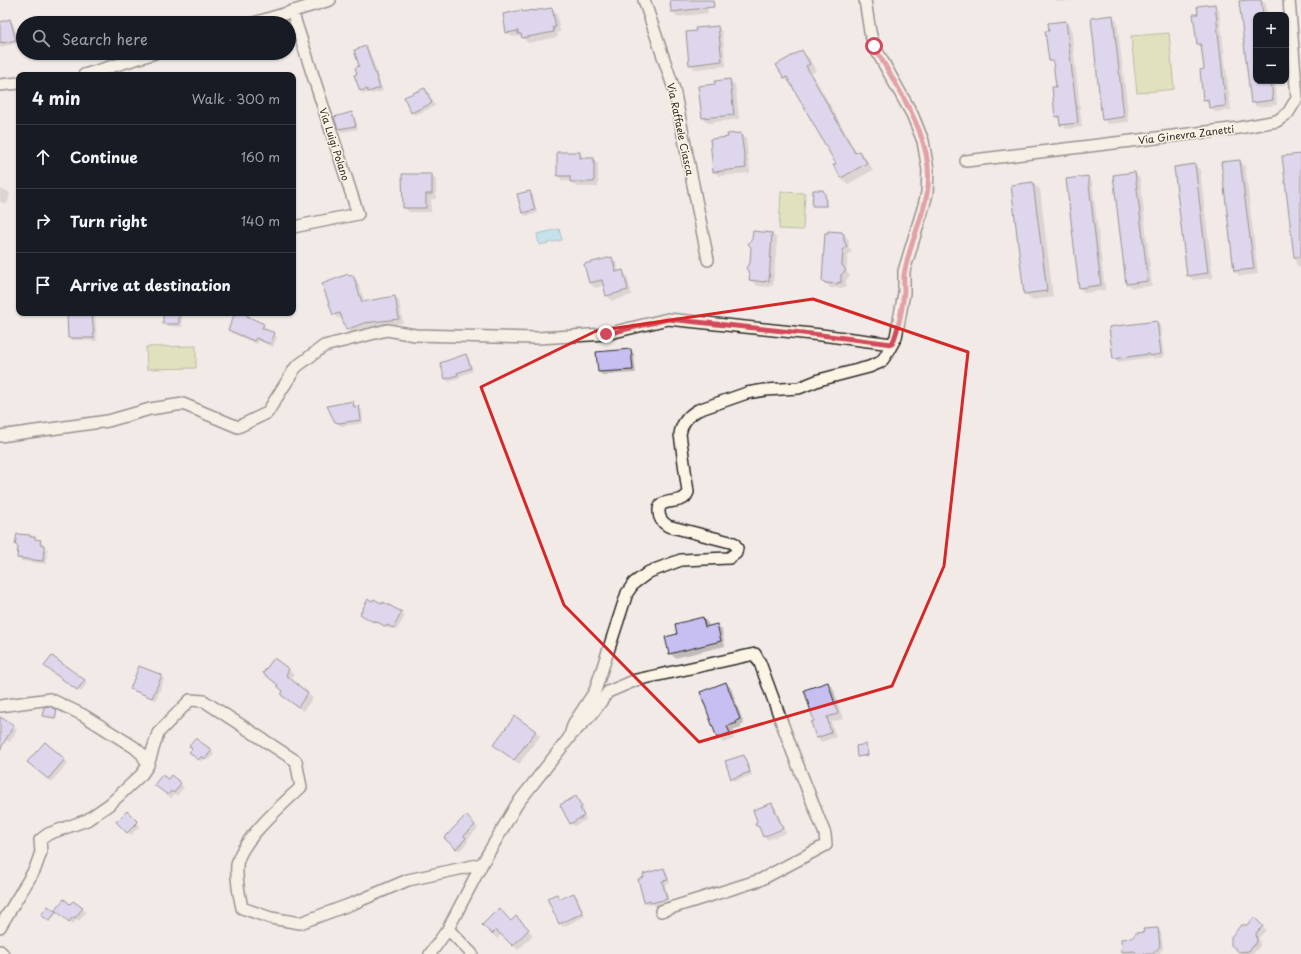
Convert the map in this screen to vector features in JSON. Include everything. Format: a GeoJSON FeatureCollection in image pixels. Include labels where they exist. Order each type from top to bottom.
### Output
{"type":"FeatureCollection","features":[{"type":"Feature","properties":{"kind":"street"},"geometry":{"type":"LineString","coordinates":[[278,16],[330,0]]}},
{"type":"Feature","properties":{"kind":"street","name":"Via Raffaele Ciasca"},"geometry":{"type":"LineString","coordinates":[[644,0],[674,89],[708,260]]}},
{"type":"Feature","properties":{"kind":"street"},"geometry":{"type":"LineString","coordinates":[[569,738],[574,723],[595,691],[627,593],[634,583],[650,572],[681,560],[729,558],[736,553],[737,548],[734,543],[668,526],[659,515],[659,510],[663,504],[666,502],[681,500],[686,497],[688,492],[680,434],[685,420],[698,410],[747,394],[765,390],[799,388],[819,380],[869,367],[881,362],[896,337],[904,293],[904,271],[927,193],[928,170],[923,141],[912,114],[874,46],[870,32],[865,0]]}},
{"type":"Feature","properties":{"kind":"street","name":"Via Ginevra Zanetti"},"geometry":{"type":"LineString","coordinates":[[966,161],[1239,128],[1277,121],[1288,113],[1296,98],[1289,0]]}},
{"type":"Feature","properties":{"kind":"street","name":"Via Luigi Polano"},"geometry":{"type":"LineString","coordinates":[[292,12],[293,16]]}},
{"type":"Feature","properties":{"kind":"street","name":"Via Luigi Polano"},"geometry":{"type":"LineString","coordinates":[[296,24],[358,214],[296,226]]}},
{"type":"Feature","properties":{"kind":"street"},"geometry":{"type":"LineString","coordinates":[[94,72],[132,60]]}},
{"type":"Feature","properties":{"kind":"street"},"geometry":{"type":"LineString","coordinates":[[0,85],[16,83]]}},
{"type":"Feature","properties":{"kind":"street"},"geometry":{"type":"LineString","coordinates":[[0,436],[108,421],[150,410],[183,404],[238,427],[267,413],[296,367],[324,346],[387,330],[415,335],[538,338],[606,334],[668,319],[892,344]]}},
{"type":"Feature","properties":{"kind":"street"},"geometry":{"type":"LineString","coordinates":[[430,954],[448,929],[482,864],[517,804],[569,738],[592,714],[608,692],[636,680],[755,654],[760,663],[825,834],[826,845],[760,880],[661,911]]}},
{"type":"Feature","properties":{"kind":"street"},"geometry":{"type":"LineString","coordinates":[[0,706],[50,699],[83,715],[134,747],[142,754],[148,765]]}},
{"type":"Feature","properties":{"kind":"street"},"geometry":{"type":"LineString","coordinates":[[0,927],[35,869],[41,852],[40,840],[48,834],[87,820],[110,804],[142,774],[148,765],[158,733],[190,700],[204,701],[296,761],[300,786],[249,839],[238,863],[237,885],[242,908],[271,918],[300,923],[354,903],[408,880],[482,864]]}},
{"type":"Feature","properties":{"kind":"street"},"geometry":{"type":"LineString","coordinates":[[448,929],[472,954]]}},
{"type":"Feature","properties":{"kind":"street"},"geometry":{"type":"LineString","coordinates":[[0,951],[3,954]]}},
{"type":"Feature","properties":{"kind":"highlighted area"},"geometry":{"type":"Polygon","coordinates":[[[813,299],[968,352],[944,566],[892,686],[699,742],[564,605],[481,387],[596,331],[813,299]]]}},
{"type":"Feature","properties":{"kind":"green space"},"geometry":{"type":"Polygon","coordinates":[[[1169,33],[1174,89],[1137,93],[1131,36],[1169,33]]]}},
{"type":"Feature","properties":{"kind":"green space"},"geometry":{"type":"Polygon","coordinates":[[[781,192],[805,193],[803,230],[779,229],[781,192]]]}},
{"type":"Feature","properties":{"kind":"green space"},"geometry":{"type":"Polygon","coordinates":[[[196,346],[196,368],[147,369],[146,347],[196,346]]]}},
{"type":"Feature","properties":{"kind":"water"},"geometry":{"type":"Polygon","coordinates":[[[559,229],[562,240],[539,245],[537,234],[559,229]]]}},
{"type":"Feature","properties":{"kind":"building"},"geometry":{"type":"Polygon","coordinates":[[[670,0],[713,0],[714,7],[671,12],[670,0]]]}},
{"type":"Feature","properties":{"kind":"building"},"geometry":{"type":"Polygon","coordinates":[[[1261,0],[1263,12],[1253,12],[1253,84],[1271,84],[1273,100],[1251,103],[1239,1],[1261,0]]]}},
{"type":"Feature","properties":{"kind":"building"},"geometry":{"type":"Polygon","coordinates":[[[1215,4],[1226,106],[1209,108],[1208,99],[1203,100],[1200,70],[1204,69],[1201,44],[1197,44],[1193,14],[1198,14],[1197,6],[1215,4]]]}},
{"type":"Feature","properties":{"kind":"building"},"geometry":{"type":"Polygon","coordinates":[[[552,8],[556,27],[553,27],[554,32],[522,38],[521,34],[518,34],[518,31],[506,33],[503,14],[522,10],[523,12],[552,8]]]}},
{"type":"Feature","properties":{"kind":"building"},"geometry":{"type":"Polygon","coordinates":[[[1113,15],[1124,117],[1102,120],[1091,18],[1113,15]]]}},
{"type":"Feature","properties":{"kind":"building"},"geometry":{"type":"Polygon","coordinates":[[[10,19],[16,40],[0,43],[0,22],[10,19]]]}},
{"type":"Feature","properties":{"kind":"building"},"geometry":{"type":"Polygon","coordinates":[[[1066,21],[1078,123],[1060,125],[1059,116],[1055,117],[1052,87],[1056,87],[1053,61],[1049,61],[1045,31],[1049,31],[1048,23],[1066,21]]]}},
{"type":"Feature","properties":{"kind":"building"},"geometry":{"type":"Polygon","coordinates":[[[718,26],[722,61],[689,65],[686,32],[696,31],[695,28],[718,26]]]}},
{"type":"Feature","properties":{"kind":"building"},"geometry":{"type":"Polygon","coordinates":[[[366,46],[380,88],[368,92],[367,89],[360,91],[354,75],[357,74],[355,68],[359,66],[354,50],[366,46]]]}},
{"type":"Feature","properties":{"kind":"building"},"geometry":{"type":"Polygon","coordinates":[[[802,50],[810,64],[806,66],[855,153],[859,151],[867,163],[841,178],[833,165],[836,164],[787,77],[784,78],[776,65],[802,50]]]}},
{"type":"Feature","properties":{"kind":"building"},"geometry":{"type":"Polygon","coordinates":[[[730,79],[734,115],[702,118],[698,86],[715,84],[715,81],[730,79]]]}},
{"type":"Feature","properties":{"kind":"building"},"geometry":{"type":"Polygon","coordinates":[[[425,88],[432,103],[411,113],[404,97],[425,88]]]}},
{"type":"Feature","properties":{"kind":"building"},"geometry":{"type":"Polygon","coordinates":[[[352,112],[356,126],[338,129],[334,117],[352,112]]]}},
{"type":"Feature","properties":{"kind":"building"},"geometry":{"type":"Polygon","coordinates":[[[741,133],[746,168],[713,172],[710,139],[728,137],[727,134],[741,133]]]}},
{"type":"Feature","properties":{"kind":"building"},"geometry":{"type":"Polygon","coordinates":[[[557,152],[580,152],[580,158],[594,158],[594,182],[570,182],[570,176],[557,176],[557,152]]]}},
{"type":"Feature","properties":{"kind":"building"},"geometry":{"type":"Polygon","coordinates":[[[1301,154],[1301,257],[1294,257],[1282,156],[1301,154]]]}},
{"type":"Feature","properties":{"kind":"building"},"geometry":{"type":"Polygon","coordinates":[[[1240,160],[1254,269],[1234,271],[1221,162],[1240,160]]]}},
{"type":"Feature","properties":{"kind":"building"},"geometry":{"type":"Polygon","coordinates":[[[1195,164],[1208,273],[1187,276],[1174,167],[1195,164]]]}},
{"type":"Feature","properties":{"kind":"building"},"geometry":{"type":"Polygon","coordinates":[[[1135,172],[1148,281],[1126,284],[1113,175],[1135,172]]]}},
{"type":"Feature","properties":{"kind":"building"},"geometry":{"type":"Polygon","coordinates":[[[402,174],[432,174],[432,194],[426,194],[426,208],[403,208],[402,174]]]}},
{"type":"Feature","properties":{"kind":"building"},"geometry":{"type":"Polygon","coordinates":[[[1088,176],[1101,285],[1079,288],[1066,179],[1088,176]]]}},
{"type":"Feature","properties":{"kind":"building"},"geometry":{"type":"Polygon","coordinates":[[[1033,182],[1047,291],[1024,294],[1011,185],[1033,182]]]}},
{"type":"Feature","properties":{"kind":"building"},"geometry":{"type":"Polygon","coordinates":[[[813,190],[823,190],[825,194],[826,206],[812,206],[813,190]]]}},
{"type":"Feature","properties":{"kind":"building"},"geometry":{"type":"Polygon","coordinates":[[[530,191],[535,210],[522,213],[517,194],[530,191]]]}},
{"type":"Feature","properties":{"kind":"building"},"geometry":{"type":"Polygon","coordinates":[[[753,231],[772,233],[769,281],[749,280],[750,274],[746,268],[750,263],[751,247],[748,244],[752,239],[753,231]]]}},
{"type":"Feature","properties":{"kind":"building"},"geometry":{"type":"Polygon","coordinates":[[[828,231],[842,232],[844,234],[844,241],[847,246],[843,250],[842,265],[846,270],[841,275],[841,283],[838,282],[838,284],[825,283],[822,281],[825,233],[828,233],[828,231]]]}},
{"type":"Feature","properties":{"kind":"building"},"geometry":{"type":"Polygon","coordinates":[[[612,257],[616,272],[623,270],[628,290],[606,296],[602,280],[589,283],[584,264],[612,257]]]}},
{"type":"Feature","properties":{"kind":"building"},"geometry":{"type":"Polygon","coordinates":[[[348,274],[349,276],[353,275],[362,302],[395,296],[399,319],[364,323],[346,330],[340,313],[333,315],[322,284],[348,274]]]}},
{"type":"Feature","properties":{"kind":"building"},"geometry":{"type":"Polygon","coordinates":[[[67,316],[92,316],[94,338],[68,338],[67,316]]]}},
{"type":"Feature","properties":{"kind":"building"},"geometry":{"type":"Polygon","coordinates":[[[163,316],[179,316],[179,324],[163,324],[163,316]]]}},
{"type":"Feature","properties":{"kind":"building"},"geometry":{"type":"Polygon","coordinates":[[[234,316],[247,316],[264,324],[262,328],[275,333],[270,344],[256,338],[254,341],[228,330],[234,316]]]}},
{"type":"Feature","properties":{"kind":"building"},"geometry":{"type":"Polygon","coordinates":[[[1157,321],[1161,354],[1149,356],[1149,354],[1113,359],[1109,327],[1157,321]]]}},
{"type":"Feature","properties":{"kind":"building"},"geometry":{"type":"Polygon","coordinates":[[[631,349],[633,370],[598,372],[596,352],[631,349]]]}},
{"type":"Feature","properties":{"kind":"building"},"geometry":{"type":"Polygon","coordinates":[[[466,354],[471,368],[457,373],[458,375],[445,379],[440,363],[466,354]]]}},
{"type":"Feature","properties":{"kind":"building"},"geometry":{"type":"Polygon","coordinates":[[[353,401],[354,407],[359,406],[361,420],[339,423],[335,422],[327,406],[353,401]]]}},
{"type":"Feature","properties":{"kind":"building"},"geometry":{"type":"Polygon","coordinates":[[[17,534],[30,535],[30,537],[35,537],[35,539],[41,540],[40,544],[44,545],[43,561],[17,558],[18,546],[15,545],[17,534]]]}},
{"type":"Feature","properties":{"kind":"building"},"geometry":{"type":"Polygon","coordinates":[[[368,599],[373,601],[374,599],[383,604],[383,602],[402,612],[393,628],[387,625],[386,627],[374,620],[373,622],[360,614],[368,599]]]}},
{"type":"Feature","properties":{"kind":"building"},"geometry":{"type":"Polygon","coordinates":[[[703,617],[705,627],[717,624],[721,641],[669,654],[665,637],[677,634],[675,624],[703,617]]]}},
{"type":"Feature","properties":{"kind":"building"},"geometry":{"type":"Polygon","coordinates":[[[52,656],[85,680],[77,690],[44,666],[52,656]]]}},
{"type":"Feature","properties":{"kind":"building"},"geometry":{"type":"Polygon","coordinates":[[[274,658],[289,669],[286,675],[308,693],[298,707],[281,695],[283,691],[263,673],[274,658]]]}},
{"type":"Feature","properties":{"kind":"building"},"geometry":{"type":"Polygon","coordinates":[[[139,666],[162,675],[152,698],[130,689],[139,666]]]}},
{"type":"Feature","properties":{"kind":"building"},"geometry":{"type":"Polygon","coordinates":[[[726,682],[740,719],[736,721],[737,723],[727,726],[730,733],[717,738],[700,692],[726,682]]]}},
{"type":"Feature","properties":{"kind":"building"},"geometry":{"type":"Polygon","coordinates":[[[828,682],[838,714],[827,717],[831,733],[816,738],[811,722],[814,721],[804,690],[828,682]]]}},
{"type":"Feature","properties":{"kind":"building"},"geometry":{"type":"Polygon","coordinates":[[[49,706],[57,710],[55,718],[42,716],[44,707],[49,706]]]}},
{"type":"Feature","properties":{"kind":"building"},"geometry":{"type":"Polygon","coordinates":[[[515,716],[536,731],[514,760],[493,745],[515,716]]]}},
{"type":"Feature","properties":{"kind":"building"},"geometry":{"type":"Polygon","coordinates":[[[0,717],[14,725],[0,750],[0,717]]]}},
{"type":"Feature","properties":{"kind":"building"},"geometry":{"type":"Polygon","coordinates":[[[195,738],[212,750],[205,759],[202,756],[198,760],[189,752],[192,749],[189,746],[195,738]]]}},
{"type":"Feature","properties":{"kind":"building"},"geometry":{"type":"Polygon","coordinates":[[[45,742],[65,759],[48,779],[27,762],[45,742]]]}},
{"type":"Feature","properties":{"kind":"building"},"geometry":{"type":"Polygon","coordinates":[[[866,744],[868,755],[857,757],[856,746],[866,744]]]}},
{"type":"Feature","properties":{"kind":"building"},"geometry":{"type":"Polygon","coordinates":[[[744,755],[750,772],[731,779],[725,761],[744,755]]]}},
{"type":"Feature","properties":{"kind":"building"},"geometry":{"type":"Polygon","coordinates":[[[162,775],[168,779],[171,775],[181,783],[174,793],[171,791],[168,795],[154,785],[162,775]]]}},
{"type":"Feature","properties":{"kind":"building"},"geometry":{"type":"Polygon","coordinates":[[[576,796],[582,807],[580,808],[584,816],[570,824],[560,805],[576,796]]]}},
{"type":"Feature","properties":{"kind":"building"},"geometry":{"type":"Polygon","coordinates":[[[772,803],[783,829],[763,837],[759,827],[755,825],[757,821],[753,810],[772,803]]]}},
{"type":"Feature","properties":{"kind":"building"},"geometry":{"type":"Polygon","coordinates":[[[127,811],[138,822],[127,833],[116,822],[127,811]]]}},
{"type":"Feature","properties":{"kind":"building"},"geometry":{"type":"Polygon","coordinates":[[[466,815],[475,825],[464,836],[466,838],[456,849],[444,838],[466,815]]]}},
{"type":"Feature","properties":{"kind":"building"},"geometry":{"type":"Polygon","coordinates":[[[664,868],[668,880],[662,881],[667,899],[651,903],[650,900],[644,902],[638,879],[644,877],[643,874],[664,868]]]}},
{"type":"Feature","properties":{"kind":"building"},"geometry":{"type":"Polygon","coordinates":[[[574,893],[583,913],[559,924],[547,898],[557,894],[560,899],[574,893]]]}},
{"type":"Feature","properties":{"kind":"building"},"geometry":{"type":"Polygon","coordinates":[[[64,899],[70,904],[73,901],[83,908],[75,918],[73,917],[69,922],[55,910],[64,899]]]}},
{"type":"Feature","properties":{"kind":"building"},"geometry":{"type":"Polygon","coordinates":[[[48,906],[56,912],[49,921],[41,915],[48,906]]]}},
{"type":"Feature","properties":{"kind":"building"},"geometry":{"type":"Polygon","coordinates":[[[499,908],[511,921],[516,916],[529,929],[513,946],[496,930],[492,934],[482,925],[499,908]]]}},
{"type":"Feature","properties":{"kind":"building"},"geometry":{"type":"Polygon","coordinates":[[[1254,917],[1263,926],[1256,933],[1257,942],[1249,951],[1239,952],[1231,945],[1231,937],[1241,925],[1247,925],[1254,917]]]}},
{"type":"Feature","properties":{"kind":"building"},"geometry":{"type":"Polygon","coordinates":[[[1158,928],[1160,946],[1153,954],[1138,954],[1134,951],[1122,952],[1121,939],[1132,938],[1136,933],[1144,932],[1143,929],[1158,928]]]}},
{"type":"Feature","properties":{"kind":"route"},"geometry":{"type":"LineString","coordinates":[[606,334],[668,319],[892,344],[896,337],[904,293],[904,271],[927,193],[928,170],[923,141],[912,114],[874,46]]}}]}
